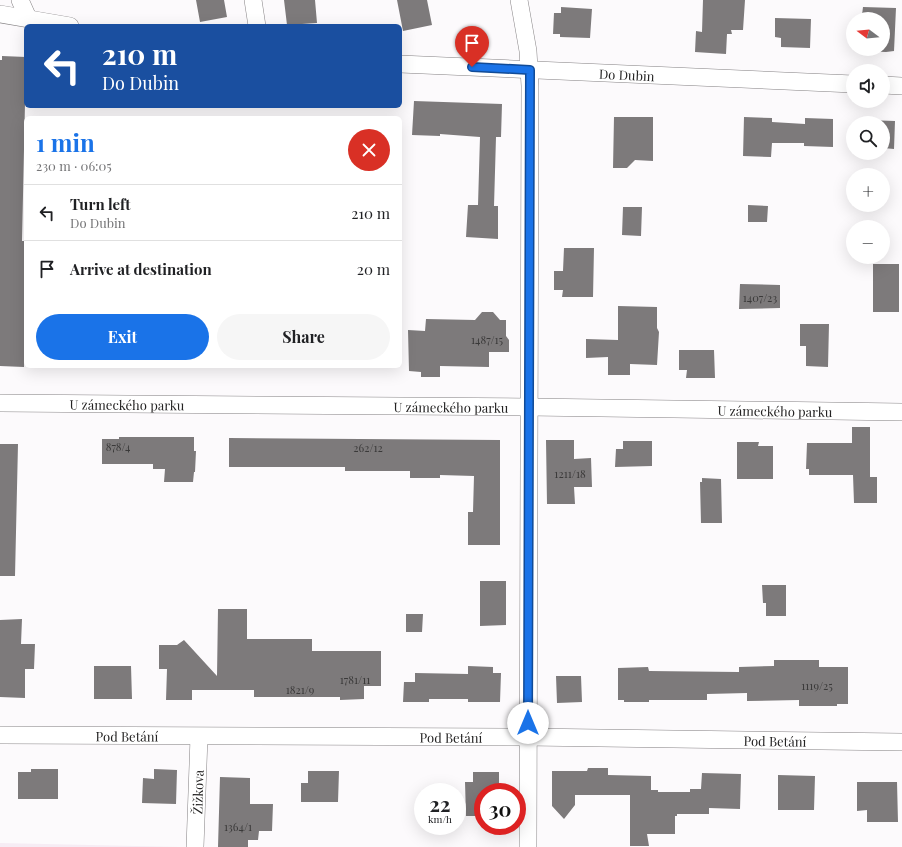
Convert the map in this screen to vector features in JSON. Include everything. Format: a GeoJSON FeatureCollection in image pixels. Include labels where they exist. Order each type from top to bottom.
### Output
{"type":"FeatureCollection","features":[{"type":"Feature","properties":{"kind":"street"},"geometry":{"type":"LineString","coordinates":[[20,0],[28,18]]}},
{"type":"Feature","properties":{"kind":"street"},"geometry":{"type":"LineString","coordinates":[[253,0],[257,24]]}},
{"type":"Feature","properties":{"kind":"street"},"geometry":{"type":"LineString","coordinates":[[518,0],[530,70],[528,847]]}},
{"type":"Feature","properties":{"kind":"street"},"geometry":{"type":"LineString","coordinates":[[0,14],[60,24]]}},
{"type":"Feature","properties":{"kind":"street","name":"Do Dubin"},"geometry":{"type":"LineString","coordinates":[[402,64],[846,84]]}},
{"type":"Feature","properties":{"kind":"street"},"geometry":{"type":"LineString","coordinates":[[890,85],[902,86]]}},
{"type":"Feature","properties":{"kind":"street","name":"U zámeckého parku"},"geometry":{"type":"LineString","coordinates":[[0,403],[529,407],[902,412]]}},
{"type":"Feature","properties":{"kind":"street","name":"Pod Betání"},"geometry":{"type":"LineString","coordinates":[[0,735],[198,737],[528,737],[902,742]]}},
{"type":"Feature","properties":{"kind":"street","name":"Žižkova"},"geometry":{"type":"LineString","coordinates":[[195,847],[198,737]]}},
{"type":"Feature","properties":{"kind":"shaded area"},"geometry":{"type":"Polygon","coordinates":[[[0,843],[181,847],[0,847],[0,843]]]}},
{"type":"Feature","properties":{"kind":"building"},"geometry":{"type":"Polygon","coordinates":[[[196,0],[224,0],[227,17],[200,22],[196,0]]]}},
{"type":"Feature","properties":{"kind":"building"},"geometry":{"type":"Polygon","coordinates":[[[284,0],[315,0],[317,23],[287,24],[284,0]]]}},
{"type":"Feature","properties":{"kind":"building"},"geometry":{"type":"Polygon","coordinates":[[[397,0],[427,0],[432,25],[403,31],[397,0]]]}},
{"type":"Feature","properties":{"kind":"building"},"geometry":{"type":"Polygon","coordinates":[[[703,0],[745,0],[743,30],[731,30],[732,34],[727,34],[726,54],[695,52],[696,31],[702,32],[703,0]]]}},
{"type":"Feature","properties":{"kind":"building"},"geometry":{"type":"Polygon","coordinates":[[[561,7],[592,9],[590,38],[560,37],[560,34],[553,34],[554,13],[561,13],[561,7]]]}},
{"type":"Feature","properties":{"kind":"building"},"geometry":{"type":"Polygon","coordinates":[[[863,7],[896,8],[894,51],[890,52],[890,12],[862,12],[863,7]]]}},
{"type":"Feature","properties":{"kind":"building"},"geometry":{"type":"Polygon","coordinates":[[[775,18],[811,19],[810,48],[781,47],[781,38],[775,37],[775,18]]]}},
{"type":"Feature","properties":{"kind":"building"},"geometry":{"type":"Polygon","coordinates":[[[2,56],[24,57],[25,108],[22,241],[24,241],[24,367],[0,366],[0,60],[2,60],[2,56]]]}},
{"type":"Feature","properties":{"kind":"building"},"geometry":{"type":"Polygon","coordinates":[[[414,101],[502,104],[501,137],[496,137],[494,206],[498,206],[498,239],[466,237],[468,205],[478,205],[480,137],[440,134],[440,136],[412,135],[414,101]]]}},
{"type":"Feature","properties":{"kind":"building"},"geometry":{"type":"Polygon","coordinates":[[[614,117],[653,117],[653,161],[635,160],[627,168],[613,168],[614,117]]]}},
{"type":"Feature","properties":{"kind":"building"},"geometry":{"type":"Polygon","coordinates":[[[744,117],[772,118],[772,122],[805,124],[805,118],[833,119],[833,147],[804,146],[804,143],[772,143],[771,157],[743,156],[744,117]]]}},
{"type":"Feature","properties":{"kind":"building"},"geometry":{"type":"Polygon","coordinates":[[[890,121],[895,121],[894,149],[890,149],[890,121]]]}},
{"type":"Feature","properties":{"kind":"building"},"geometry":{"type":"Polygon","coordinates":[[[748,205],[768,206],[767,222],[748,222],[748,205]]]}},
{"type":"Feature","properties":{"kind":"building"},"geometry":{"type":"Polygon","coordinates":[[[623,207],[642,207],[641,236],[622,235],[623,207]]]}},
{"type":"Feature","properties":{"kind":"building"},"geometry":{"type":"Polygon","coordinates":[[[564,248],[594,248],[593,297],[562,297],[563,290],[554,290],[554,271],[563,271],[564,248]]]}},
{"type":"Feature","properties":{"kind":"building"},"geometry":{"type":"Polygon","coordinates":[[[873,264],[899,264],[899,312],[873,312],[873,264]]]}},
{"type":"Feature","properties":{"kind":"building"},"geometry":{"type":"Polygon","coordinates":[[[740,284],[780,285],[780,308],[739,309],[740,284]]]}},
{"type":"Feature","properties":{"kind":"building"},"geometry":{"type":"Polygon","coordinates":[[[618,306],[657,307],[657,328],[659,332],[657,365],[630,364],[630,375],[608,375],[608,357],[586,358],[586,339],[618,340],[618,306]]]}},
{"type":"Feature","properties":{"kind":"building"},"geometry":{"type":"Polygon","coordinates":[[[482,312],[493,312],[500,320],[506,320],[506,336],[509,340],[509,352],[489,352],[489,367],[440,366],[440,377],[421,377],[421,372],[409,371],[408,330],[425,331],[426,319],[475,320],[482,312]]]}},
{"type":"Feature","properties":{"kind":"building"},"geometry":{"type":"Polygon","coordinates":[[[800,324],[829,324],[828,367],[806,366],[806,346],[800,346],[800,324]]]}},
{"type":"Feature","properties":{"kind":"building"},"geometry":{"type":"Polygon","coordinates":[[[679,350],[714,350],[715,378],[686,378],[687,370],[679,370],[679,350]]]}},
{"type":"Feature","properties":{"kind":"building"},"geometry":{"type":"Polygon","coordinates":[[[852,427],[870,427],[870,477],[877,477],[877,503],[854,503],[853,475],[809,475],[809,469],[806,469],[807,443],[852,443],[852,427]]]}},
{"type":"Feature","properties":{"kind":"building"},"geometry":{"type":"Polygon","coordinates":[[[119,437],[194,437],[194,451],[196,451],[193,482],[164,482],[165,469],[153,469],[153,464],[102,464],[102,439],[119,439],[119,437]]]}},
{"type":"Feature","properties":{"kind":"building"},"geometry":{"type":"Polygon","coordinates":[[[229,438],[500,440],[500,545],[468,545],[468,512],[473,512],[474,476],[440,475],[440,478],[410,478],[410,471],[345,471],[345,467],[229,467],[229,438]]]}},
{"type":"Feature","properties":{"kind":"building"},"geometry":{"type":"Polygon","coordinates":[[[546,440],[574,440],[574,459],[591,458],[592,487],[574,487],[575,504],[547,504],[546,440]]]}},
{"type":"Feature","properties":{"kind":"building"},"geometry":{"type":"Polygon","coordinates":[[[623,441],[652,441],[652,466],[615,467],[616,449],[623,449],[623,441]]]}},
{"type":"Feature","properties":{"kind":"building"},"geometry":{"type":"Polygon","coordinates":[[[737,442],[759,442],[758,446],[773,446],[773,479],[737,479],[737,442]]]}},
{"type":"Feature","properties":{"kind":"building"},"geometry":{"type":"Polygon","coordinates":[[[0,444],[18,444],[15,576],[0,576],[0,444]]]}},
{"type":"Feature","properties":{"kind":"building"},"geometry":{"type":"Polygon","coordinates":[[[702,478],[721,479],[722,523],[701,523],[700,482],[702,482],[702,478]]]}},
{"type":"Feature","properties":{"kind":"building"},"geometry":{"type":"Polygon","coordinates":[[[480,581],[506,581],[506,625],[480,626],[480,581]]]}},
{"type":"Feature","properties":{"kind":"building"},"geometry":{"type":"Polygon","coordinates":[[[762,585],[786,585],[786,616],[766,616],[766,603],[763,603],[762,585]]]}},
{"type":"Feature","properties":{"kind":"building"},"geometry":{"type":"Polygon","coordinates":[[[218,609],[247,609],[247,639],[312,639],[312,651],[381,651],[381,686],[364,686],[364,699],[340,700],[340,697],[254,697],[254,690],[192,690],[192,700],[166,700],[167,669],[159,669],[159,645],[177,645],[184,640],[217,676],[218,609]]]}},
{"type":"Feature","properties":{"kind":"building"},"geometry":{"type":"Polygon","coordinates":[[[406,614],[423,614],[422,632],[406,632],[406,614]]]}},
{"type":"Feature","properties":{"kind":"building"},"geometry":{"type":"Polygon","coordinates":[[[22,619],[21,644],[35,644],[34,669],[25,669],[25,698],[0,697],[0,620],[22,619]]]}},
{"type":"Feature","properties":{"kind":"building"},"geometry":{"type":"Polygon","coordinates":[[[774,660],[819,660],[819,667],[848,667],[848,704],[837,704],[837,706],[799,706],[799,700],[747,701],[747,693],[707,694],[707,700],[649,700],[649,702],[624,702],[624,700],[618,700],[618,668],[648,667],[649,671],[739,672],[739,667],[774,666],[774,660]]]}},
{"type":"Feature","properties":{"kind":"building"},"geometry":{"type":"Polygon","coordinates":[[[94,666],[131,666],[132,699],[94,699],[94,666]]]}},
{"type":"Feature","properties":{"kind":"building"},"geometry":{"type":"Polygon","coordinates":[[[468,666],[493,667],[493,673],[501,673],[500,702],[468,702],[468,699],[429,699],[429,702],[403,702],[404,682],[415,682],[415,673],[468,674],[468,666]]]}},
{"type":"Feature","properties":{"kind":"building"},"geometry":{"type":"Polygon","coordinates":[[[556,676],[581,676],[582,702],[557,703],[556,676]]]}},
{"type":"Feature","properties":{"kind":"building"},"geometry":{"type":"Polygon","coordinates":[[[588,768],[608,768],[608,775],[651,776],[651,790],[658,790],[658,792],[690,792],[690,789],[701,789],[702,773],[741,774],[740,809],[709,808],[709,814],[677,814],[677,816],[675,816],[675,834],[647,834],[649,846],[630,846],[630,795],[575,795],[575,805],[564,819],[552,806],[552,771],[587,771],[588,768]]]}},
{"type":"Feature","properties":{"kind":"building"},"geometry":{"type":"Polygon","coordinates":[[[31,769],[58,769],[58,799],[18,799],[18,772],[31,772],[31,769]]]}},
{"type":"Feature","properties":{"kind":"building"},"geometry":{"type":"Polygon","coordinates":[[[154,769],[177,770],[176,804],[142,803],[143,778],[154,779],[154,769]]]}},
{"type":"Feature","properties":{"kind":"building"},"geometry":{"type":"Polygon","coordinates":[[[308,771],[339,771],[338,802],[301,802],[301,783],[308,783],[308,771]]]}},
{"type":"Feature","properties":{"kind":"building"},"geometry":{"type":"Polygon","coordinates":[[[473,772],[499,772],[499,783],[474,783],[474,816],[466,816],[465,782],[473,782],[473,772]]]}},
{"type":"Feature","properties":{"kind":"building"},"geometry":{"type":"Polygon","coordinates":[[[778,775],[815,776],[814,810],[778,810],[778,775]]]}},
{"type":"Feature","properties":{"kind":"building"},"geometry":{"type":"Polygon","coordinates":[[[220,777],[250,778],[250,804],[273,804],[272,831],[259,831],[258,840],[248,840],[248,847],[218,847],[220,777]]]}},
{"type":"Feature","properties":{"kind":"building"},"geometry":{"type":"Polygon","coordinates":[[[857,782],[897,782],[898,822],[867,822],[867,810],[857,811],[857,782]]]}},
{"type":"Feature","properties":{"kind":"route"},"geometry":{"type":"LineString","coordinates":[[472,67],[530,70],[528,723]]}}]}
